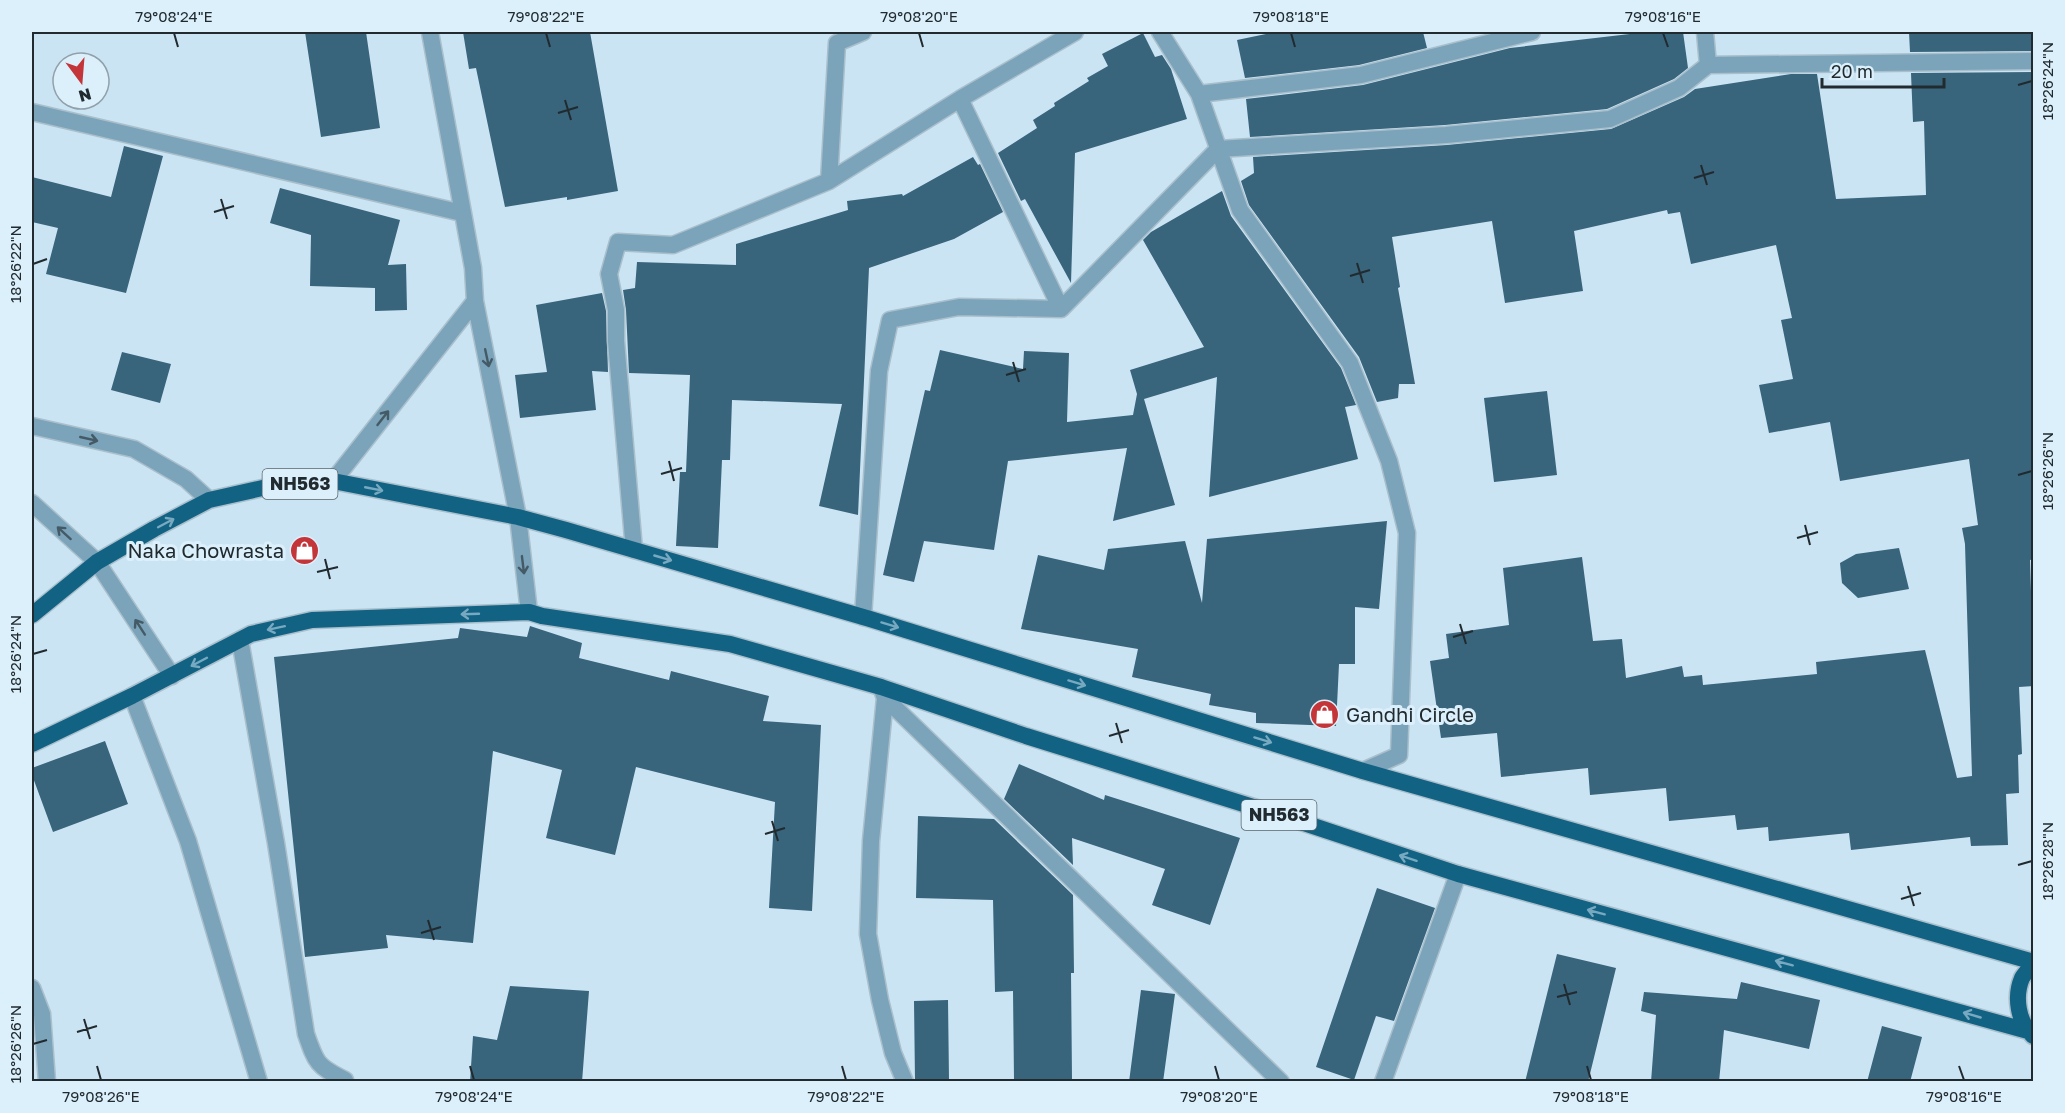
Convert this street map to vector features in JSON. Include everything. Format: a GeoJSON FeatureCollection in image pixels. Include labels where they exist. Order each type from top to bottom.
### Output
{"type":"FeatureCollection","features":[{"type":"Feature","properties":{"kind":"highway","name":"NH563"},"geometry":{"type":"LineString","coordinates":[[32,615],[98,562],[209,500],[267,487],[333,481],[518,517],[863,617],[1363,771],[2034,963],[2023,978],[2018,996],[2020,1014],[2031,1034]]}},
{"type":"Feature","properties":{"kind":"highway","name":"NH563"},"geometry":{"type":"LineString","coordinates":[[37,741],[132,696],[251,634],[312,620],[529,612],[542,616],[730,644],[1295,820],[1458,874],[2031,1034]]}},
{"type":"Feature","properties":{"kind":"street"},"geometry":{"type":"LineString","coordinates":[[430,32],[473,268],[475,301],[518,517],[529,612]]}},
{"type":"Feature","properties":{"kind":"street"},"geometry":{"type":"LineString","coordinates":[[829,181],[837,43],[863,32]]}},
{"type":"Feature","properties":{"kind":"street"},"geometry":{"type":"LineString","coordinates":[[634,550],[616,341],[616,310],[609,274],[618,242],[674,245],[829,181],[960,99],[1075,32]]}},
{"type":"Feature","properties":{"kind":"street"},"geometry":{"type":"LineString","coordinates":[[1160,32],[1199,94],[1240,210],[1350,363],[1389,461],[1407,533],[1399,755],[1363,771]]}},
{"type":"Feature","properties":{"kind":"street"},"geometry":{"type":"LineString","coordinates":[[1199,94],[1361,75],[1532,32]]}},
{"type":"Feature","properties":{"kind":"street"},"geometry":{"type":"LineString","coordinates":[[1705,32],[1708,65]]}},
{"type":"Feature","properties":{"kind":"street"},"geometry":{"type":"LineString","coordinates":[[863,617],[879,371],[890,320],[959,307],[1061,309],[1218,149],[1446,135],[1610,119],[1679,88],[1708,65],[2034,61]]}},
{"type":"Feature","properties":{"kind":"street"},"geometry":{"type":"LineString","coordinates":[[960,99],[1061,309]]}},
{"type":"Feature","properties":{"kind":"street"},"geometry":{"type":"LineString","coordinates":[[32,112],[462,213]]}},
{"type":"Feature","properties":{"kind":"street"},"geometry":{"type":"LineString","coordinates":[[333,481],[475,301]]}},
{"type":"Feature","properties":{"kind":"street"},"geometry":{"type":"LineString","coordinates":[[32,426],[134,449],[186,479],[209,500]]}},
{"type":"Feature","properties":{"kind":"street"},"geometry":{"type":"LineString","coordinates":[[32,503],[98,562],[172,676]]}},
{"type":"Feature","properties":{"kind":"street"},"geometry":{"type":"LineString","coordinates":[[240,640],[276,843],[306,1034],[313,1055],[321,1068],[345,1080]]}},
{"type":"Feature","properties":{"kind":"street"},"geometry":{"type":"LineString","coordinates":[[883,692],[871,841],[868,934],[880,1000],[893,1053],[905,1082]]}},
{"type":"Feature","properties":{"kind":"street"},"geometry":{"type":"LineString","coordinates":[[883,692],[1281,1082]]}},
{"type":"Feature","properties":{"kind":"street"},"geometry":{"type":"LineString","coordinates":[[132,696],[188,840],[259,1082]]}},
{"type":"Feature","properties":{"kind":"street"},"geometry":{"type":"LineString","coordinates":[[1383,1082],[1458,874]]}},
{"type":"Feature","properties":{"kind":"street"},"geometry":{"type":"LineString","coordinates":[[32,988],[42,1014],[47,1082]]}},
{"type":"Feature","properties":{"kind":"building"},"geometry":{"type":"Polygon","coordinates":[[[305,32],[366,32],[380,128],[321,137],[305,32]]]}},
{"type":"Feature","properties":{"kind":"building"},"geometry":{"type":"Polygon","coordinates":[[[463,32],[590,32],[618,191],[505,207],[476,68],[469,69],[463,32]]]}},
{"type":"Feature","properties":{"kind":"building"},"geometry":{"type":"Polygon","coordinates":[[[1275,32],[1423,32],[1427,48],[1359,65],[1245,78],[1237,40],[1275,32]]]}},
{"type":"Feature","properties":{"kind":"building"},"geometry":{"type":"Polygon","coordinates":[[[1647,32],[1683,32],[1688,68],[1674,79],[1607,109],[1445,125],[1250,137],[1246,99],[1363,85],[1510,48],[1647,32]]]}},
{"type":"Feature","properties":{"kind":"building"},"geometry":{"type":"Polygon","coordinates":[[[1909,32],[2034,32],[2034,51],[1910,52],[1909,32]]]}},
{"type":"Feature","properties":{"kind":"building"},"geometry":{"type":"Polygon","coordinates":[[[1143,33],[1155,57],[1162,55],[1171,69],[1187,119],[1075,153],[1071,283],[1025,199],[1021,201],[998,153],[1037,128],[1033,120],[1055,106],[1054,103],[1089,81],[1087,78],[1108,66],[1102,54],[1143,33]]]}},
{"type":"Feature","properties":{"kind":"building"},"geometry":{"type":"Polygon","coordinates":[[[2034,72],[2034,559],[2030,560],[2034,686],[2019,687],[2022,754],[2018,755],[2019,793],[2006,794],[2008,845],[1971,846],[1970,837],[1851,850],[1849,833],[1769,841],[1768,827],[1737,830],[1735,815],[1669,821],[1666,788],[1590,795],[1588,768],[1501,777],[1497,733],[1441,738],[1430,661],[1449,658],[1446,634],[1509,625],[1503,568],[1582,557],[1593,641],[1622,639],[1626,678],[1682,666],[1684,677],[1702,675],[1703,685],[1817,674],[1816,662],[1925,650],[1957,778],[1972,776],[1965,544],[1962,528],[1978,525],[1969,459],[1840,481],[1830,422],[1769,433],[1759,385],[1793,379],[1781,320],[1792,318],[1776,245],[1691,264],[1680,212],[1668,214],[1667,210],[1574,231],[1583,291],[1505,303],[1492,221],[1392,237],[1400,287],[1398,288],[1415,384],[1399,384],[1398,398],[1377,402],[1359,357],[1249,205],[1241,181],[1254,173],[1253,157],[1447,145],[1611,129],[1684,97],[1695,89],[1791,74],[1817,74],[1836,199],[1926,195],[1924,121],[1913,122],[1911,73],[2034,72]]]}},
{"type":"Feature","properties":{"kind":"building"},"geometry":{"type":"Polygon","coordinates":[[[124,146],[163,156],[126,293],[46,274],[58,228],[32,222],[32,177],[111,197],[124,146]]]}},
{"type":"Feature","properties":{"kind":"building"},"geometry":{"type":"Polygon","coordinates":[[[973,157],[978,165],[980,164],[1003,212],[954,239],[869,268],[858,515],[819,506],[842,404],[732,400],[730,460],[722,460],[718,548],[676,546],[680,472],[686,472],[690,375],[629,373],[623,290],[635,288],[637,262],[736,265],[736,244],[848,210],[847,201],[902,194],[903,196],[973,157]]]}},
{"type":"Feature","properties":{"kind":"building"},"geometry":{"type":"Polygon","coordinates":[[[280,188],[400,220],[388,265],[406,264],[407,310],[375,311],[375,288],[310,286],[311,235],[270,223],[280,188]]]}},
{"type":"Feature","properties":{"kind":"building"},"geometry":{"type":"Polygon","coordinates":[[[1222,191],[1231,216],[1341,368],[1356,405],[1345,407],[1358,459],[1209,497],[1217,377],[1144,399],[1175,505],[1113,521],[1127,448],[1008,461],[994,550],[924,541],[914,582],[883,575],[925,390],[930,391],[940,350],[1023,369],[1024,351],[1069,353],[1067,422],[1133,415],[1137,394],[1130,370],[1204,347],[1143,240],[1151,232],[1222,191]]]}},
{"type":"Feature","properties":{"kind":"building"},"geometry":{"type":"Polygon","coordinates":[[[602,293],[606,311],[608,372],[592,371],[596,410],[520,418],[515,375],[547,372],[536,305],[602,293]]]}},
{"type":"Feature","properties":{"kind":"building"},"geometry":{"type":"Polygon","coordinates":[[[122,352],[171,364],[160,403],[111,390],[122,352]]]}},
{"type":"Feature","properties":{"kind":"building"},"geometry":{"type":"Polygon","coordinates":[[[1547,391],[1557,475],[1494,482],[1484,398],[1547,391]]]}},
{"type":"Feature","properties":{"kind":"building"},"geometry":{"type":"Polygon","coordinates":[[[1387,521],[1379,609],[1355,607],[1355,664],[1339,664],[1336,726],[1256,723],[1256,713],[1209,705],[1211,694],[1132,677],[1138,649],[1021,629],[1038,555],[1104,570],[1108,549],[1185,541],[1202,603],[1207,539],[1387,521]]]}},
{"type":"Feature","properties":{"kind":"building"},"geometry":{"type":"Polygon","coordinates":[[[1899,548],[1909,589],[1858,598],[1842,583],[1840,563],[1856,554],[1899,548]]]}},
{"type":"Feature","properties":{"kind":"building"},"geometry":{"type":"Polygon","coordinates":[[[530,626],[582,643],[579,658],[669,680],[671,671],[769,696],[763,721],[821,725],[812,911],[769,908],[775,802],[636,767],[615,855],[546,838],[562,770],[493,751],[473,943],[386,935],[388,948],[305,957],[274,657],[458,638],[460,628],[527,637],[530,626]]]}},
{"type":"Feature","properties":{"kind":"building"},"geometry":{"type":"Polygon","coordinates":[[[105,741],[128,804],[53,832],[32,775],[32,768],[105,741]]]}},
{"type":"Feature","properties":{"kind":"building"},"geometry":{"type":"Polygon","coordinates":[[[1019,764],[1104,800],[1105,795],[1240,838],[1210,925],[1152,905],[1165,869],[1072,838],[1073,865],[1004,799],[1019,764]]]}},
{"type":"Feature","properties":{"kind":"building"},"geometry":{"type":"Polygon","coordinates":[[[918,816],[994,819],[1073,895],[1072,1079],[1014,1079],[1013,991],[995,992],[993,900],[916,898],[918,816]]]}},
{"type":"Feature","properties":{"kind":"building"},"geometry":{"type":"Polygon","coordinates":[[[1377,888],[1435,908],[1394,1021],[1376,1016],[1354,1080],[1316,1067],[1377,888]]]}},
{"type":"Feature","properties":{"kind":"building"},"geometry":{"type":"Polygon","coordinates":[[[1557,954],[1616,968],[1588,1082],[1525,1082],[1557,954]]]}},
{"type":"Feature","properties":{"kind":"building"},"geometry":{"type":"Polygon","coordinates":[[[1741,982],[1820,1000],[1809,1049],[1724,1030],[1719,1082],[1651,1082],[1656,1015],[1641,1011],[1644,992],[1737,999],[1741,982]]]}},
{"type":"Feature","properties":{"kind":"building"},"geometry":{"type":"Polygon","coordinates":[[[510,986],[589,991],[582,1082],[470,1082],[473,1036],[497,1040],[510,986]]]}},
{"type":"Feature","properties":{"kind":"building"},"geometry":{"type":"Polygon","coordinates":[[[1141,990],[1175,994],[1163,1082],[1129,1082],[1141,990]]]}},
{"type":"Feature","properties":{"kind":"building"},"geometry":{"type":"Polygon","coordinates":[[[948,1000],[949,1080],[915,1081],[914,1001],[948,1000]]]}},
{"type":"Feature","properties":{"kind":"building"},"geometry":{"type":"Polygon","coordinates":[[[1882,1026],[1922,1037],[1910,1082],[1867,1082],[1882,1026]]]}},
{"type":"Feature","properties":{"kind":"place","name":"Naka Chowrasta"},"geometry":{"type":"Point","coordinates":[305,551]}},
{"type":"Feature","properties":{"kind":"place","name":"Gandhi Circle"},"geometry":{"type":"Point","coordinates":[1325,715]}}]}
